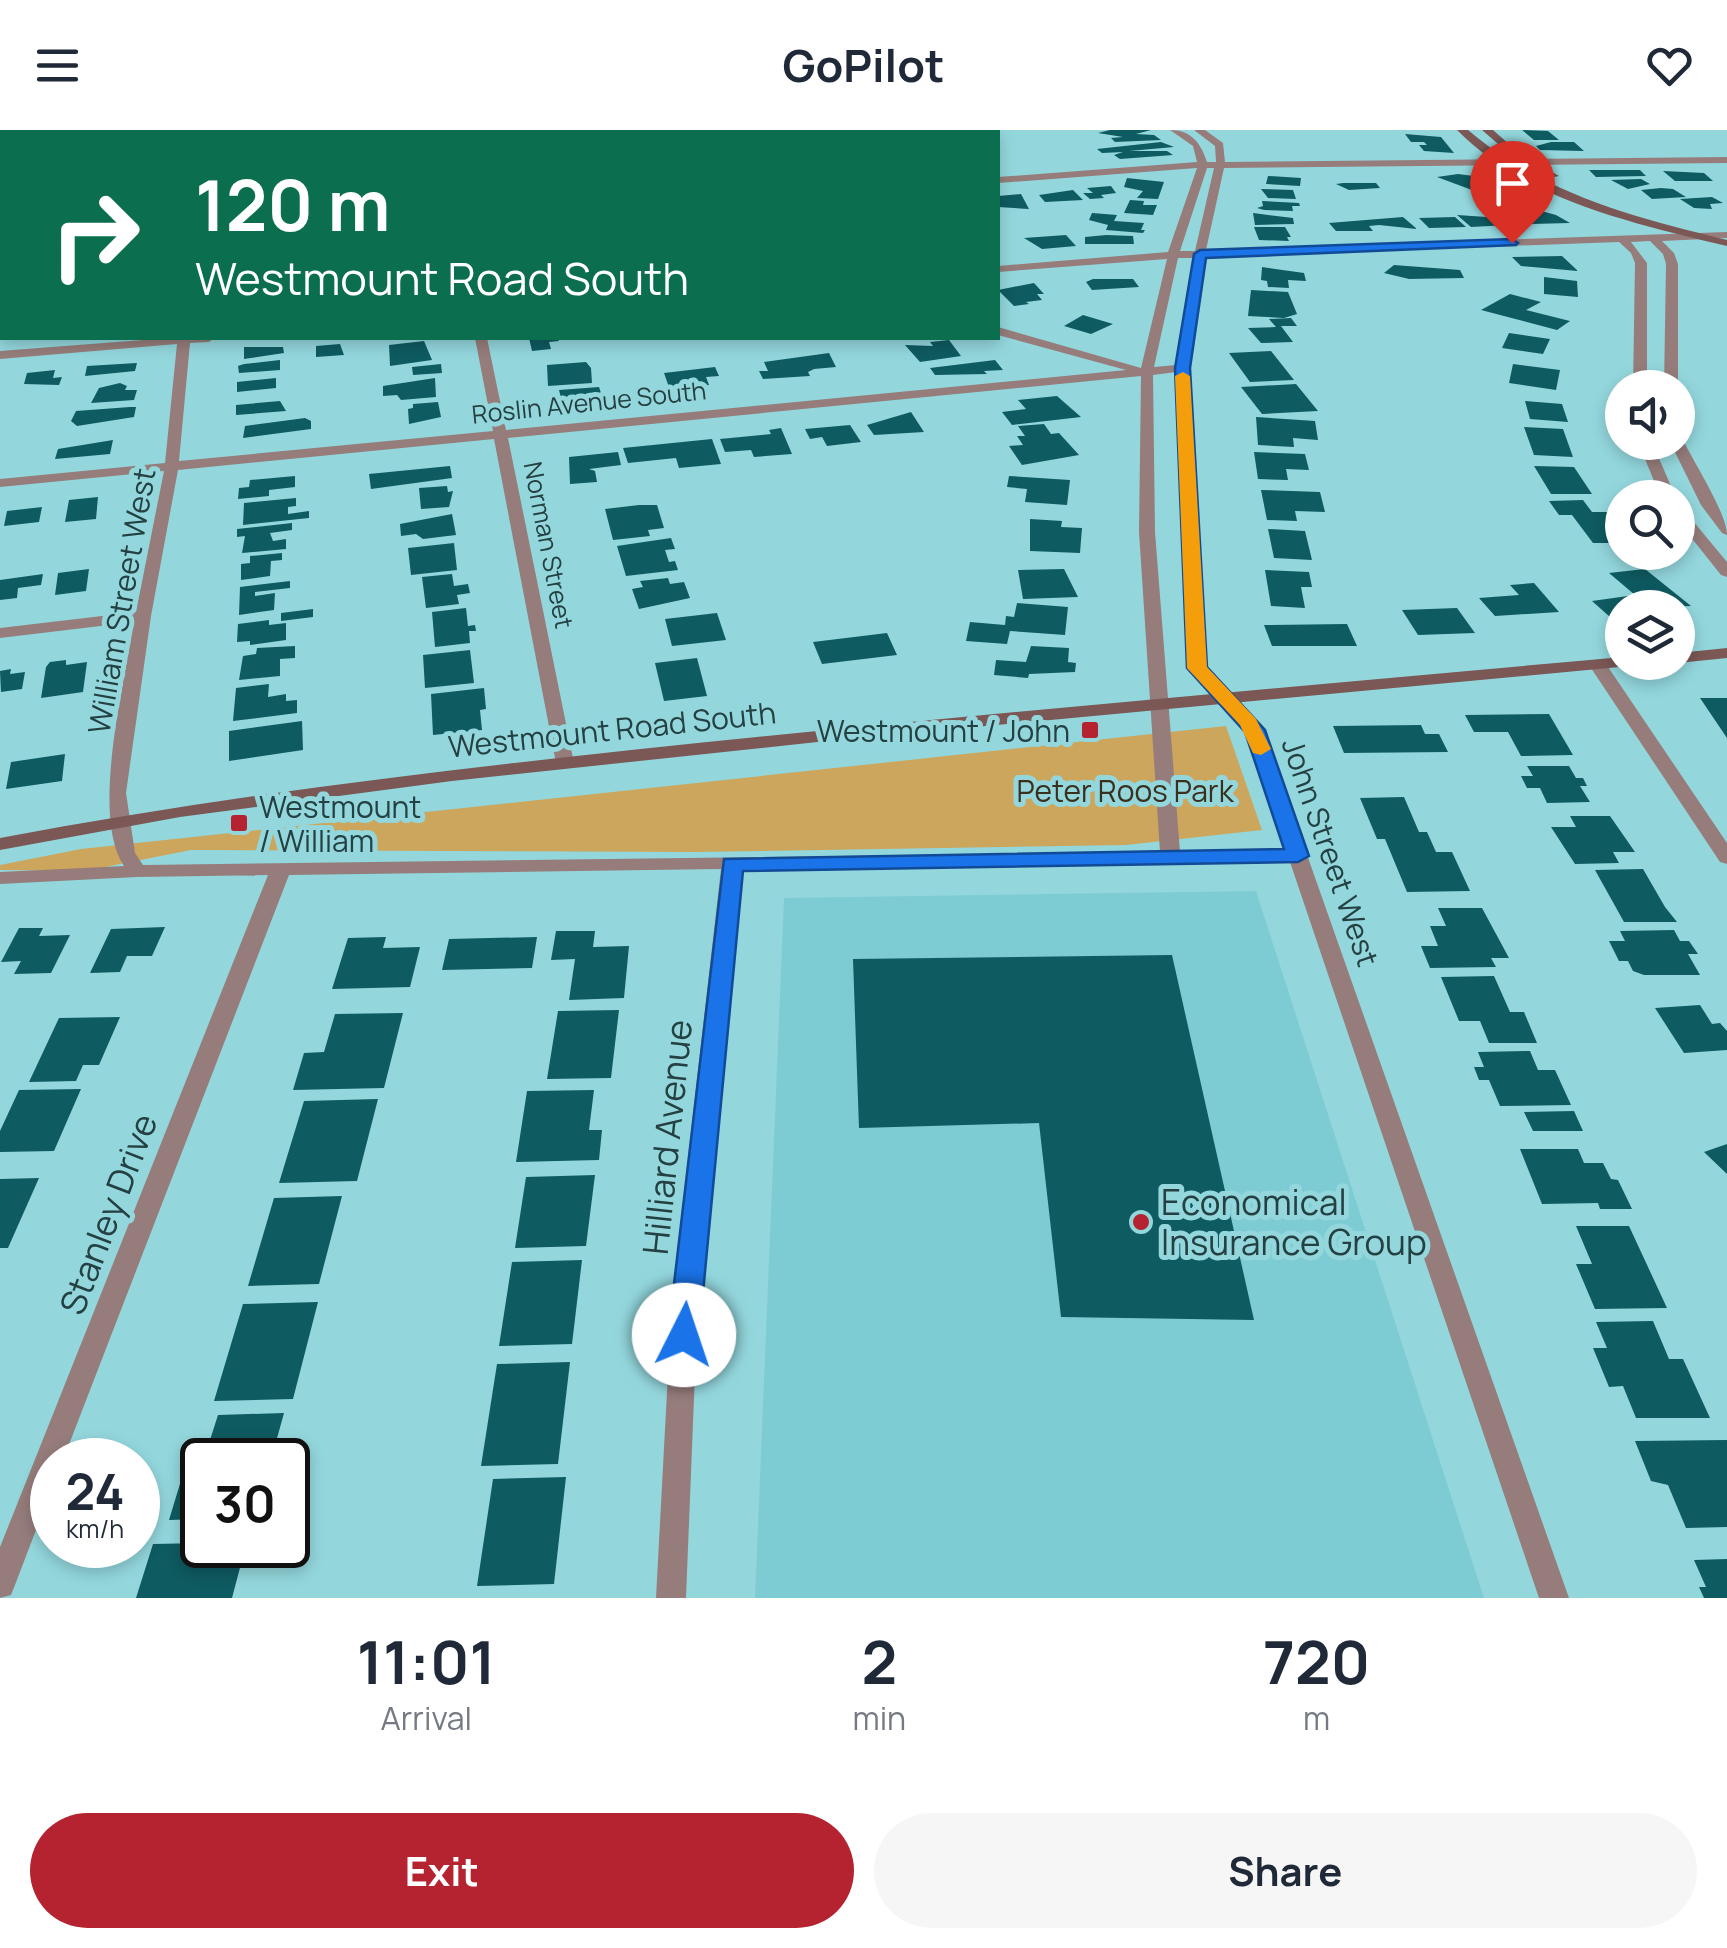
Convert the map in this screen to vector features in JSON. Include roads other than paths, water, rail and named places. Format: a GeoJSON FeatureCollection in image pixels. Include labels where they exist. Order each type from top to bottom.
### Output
{"type":"FeatureCollection","features":[{"type":"Feature","properties":{"kind":"main road"},"geometry":{"type":"LineString","coordinates":[[1462,130],[1496,161],[1570,196],[1727,243]]}},
{"type":"Feature","properties":{"kind":"main road"},"geometry":{"type":"LineString","coordinates":[[1487,130],[1524,161],[1603,196],[1727,234]]}},
{"type":"Feature","properties":{"kind":"main road"},"geometry":{"type":"LineString","coordinates":[[1695,656],[1727,653]]}},
{"type":"Feature","properties":{"kind":"main road","name":"Westmount Road South"},"geometry":{"type":"LineString","coordinates":[[0,844],[120,819],[267,797],[565,762],[1160,702],[1605,664]]}},
{"type":"Feature","properties":{"kind":"street"},"geometry":{"type":"LineString","coordinates":[[1170,857],[1147,532],[1146,371],[1172,255],[1203,164],[1197,145],[1174,130]]}},
{"type":"Feature","properties":{"kind":"street"},"geometry":{"type":"LineString","coordinates":[[1200,130],[1220,145],[1222,164]]}},
{"type":"Feature","properties":{"kind":"street"},"geometry":{"type":"LineString","coordinates":[[1000,180],[1203,164],[1727,160]]}},
{"type":"Feature","properties":{"kind":"street","name":"John Street West"},"geometry":{"type":"LineString","coordinates":[[1222,164],[1200,254],[1182,368],[1197,668],[1254,730],[1554,1598]]}},
{"type":"Feature","properties":{"kind":"street"},"geometry":{"type":"LineString","coordinates":[[1000,269],[1172,255],[1727,234]]}},
{"type":"Feature","properties":{"kind":"street"},"geometry":{"type":"LineString","coordinates":[[1653,238],[1668,252],[1672,264],[1671,370]]}},
{"type":"Feature","properties":{"kind":"street"},"geometry":{"type":"LineString","coordinates":[[1622,239],[1641,263],[1640,370]]}},
{"type":"Feature","properties":{"kind":"street"},"geometry":{"type":"LineString","coordinates":[[1000,332],[1146,371]]}},
{"type":"Feature","properties":{"kind":"street"},"geometry":{"type":"LineString","coordinates":[[0,354],[172,340]]}},
{"type":"Feature","properties":{"kind":"street","name":"William Street West"},"geometry":{"type":"LineString","coordinates":[[137,871],[125,853],[117,793],[143,616],[172,465],[184,340]]}},
{"type":"Feature","properties":{"kind":"street","name":"Norman Street"},"geometry":{"type":"LineString","coordinates":[[481,340],[565,762]]}},
{"type":"Feature","properties":{"kind":"street","name":"Roslin Avenue South"},"geometry":{"type":"LineString","coordinates":[[0,483],[1182,368]]}},
{"type":"Feature","properties":{"kind":"street"},"geometry":{"type":"LineString","coordinates":[[1686,460],[1708,505],[1727,530]]}},
{"type":"Feature","properties":{"kind":"street"},"geometry":{"type":"LineString","coordinates":[[1695,533],[1727,572]]}},
{"type":"Feature","properties":{"kind":"street"},"geometry":{"type":"LineString","coordinates":[[0,633],[143,616]]}},
{"type":"Feature","properties":{"kind":"street"},"geometry":{"type":"LineString","coordinates":[[1598,665],[1727,858]]}},
{"type":"Feature","properties":{"kind":"street"},"geometry":{"type":"LineString","coordinates":[[0,878],[67,878],[137,871],[1298,856]]}},
{"type":"Feature","properties":{"kind":"street","name":"Hilliard Avenue"},"geometry":{"type":"LineString","coordinates":[[671,1598],[685,1298],[732,864]]}},
{"type":"Feature","properties":{"kind":"street","name":"Stanley Drive"},"geometry":{"type":"LineString","coordinates":[[0,1585],[282,869]]}},
{"type":"Feature","properties":{"kind":"place","name":"Westmount / John"},"geometry":{"type":"Point","coordinates":[1090,730]}},
{"type":"Feature","properties":{"kind":"place","name":"Westmount / William"},"geometry":{"type":"Point","coordinates":[239,823]}},
{"type":"Feature","properties":{"kind":"place","name":"Economical Insurance Group"},"geometry":{"type":"Point","coordinates":[1141,1222]}},
{"type":"Feature","properties":{"kind":"park label","name":"Peter Roos Park"},"geometry":{"type":"Point","coordinates":[1125,790]}}]}
